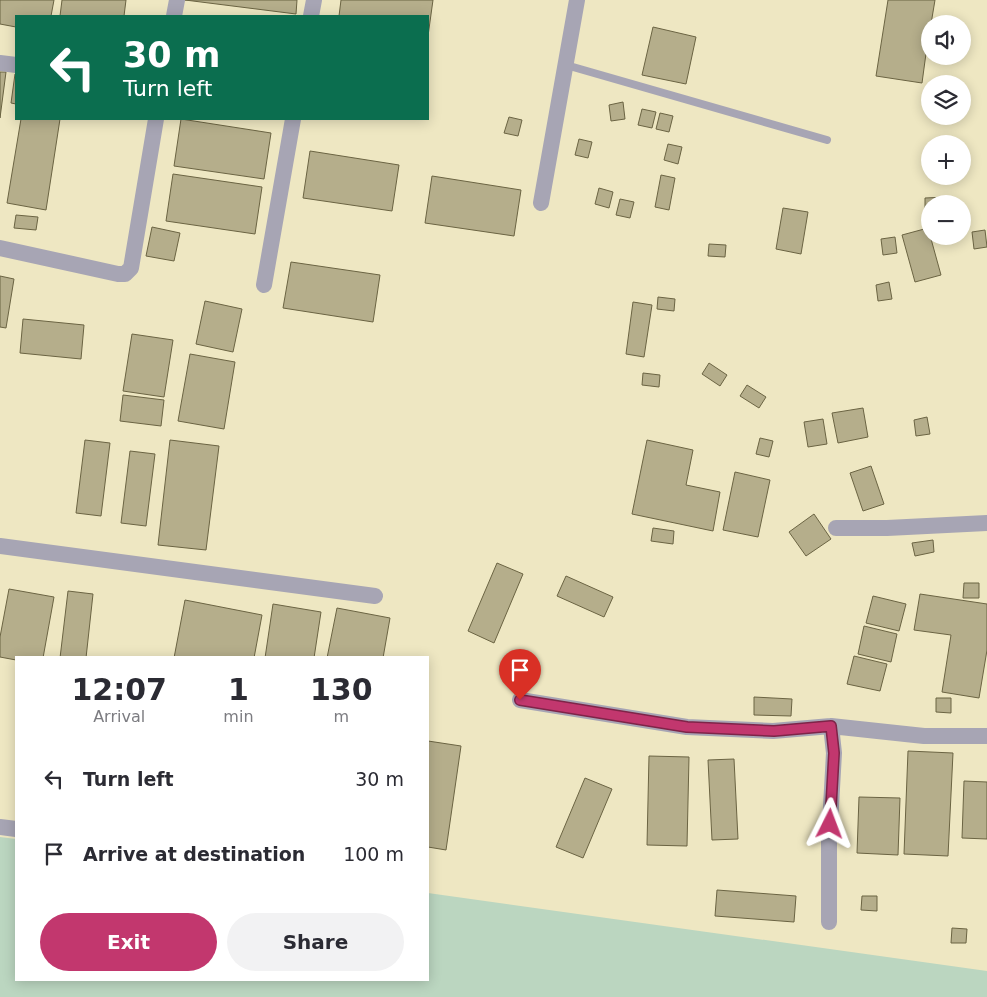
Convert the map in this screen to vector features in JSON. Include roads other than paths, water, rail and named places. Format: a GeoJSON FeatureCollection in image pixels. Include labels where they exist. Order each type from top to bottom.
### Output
{"type":"FeatureCollection","features":[{"type":"Feature","properties":{"kind":"street"},"geometry":{"type":"LineString","coordinates":[[174,15],[177,0]]}},
{"type":"Feature","properties":{"kind":"street"},"geometry":{"type":"LineString","coordinates":[[311,15],[314,0]]}},
{"type":"Feature","properties":{"kind":"street"},"geometry":{"type":"LineString","coordinates":[[541,203],[577,0]]}},
{"type":"Feature","properties":{"kind":"street"},"geometry":{"type":"LineString","coordinates":[[0,63],[15,65]]}},
{"type":"Feature","properties":{"kind":"street"},"geometry":{"type":"LineString","coordinates":[[0,248],[124,274],[131,268],[156,120]]}},
{"type":"Feature","properties":{"kind":"street"},"geometry":{"type":"LineString","coordinates":[[264,285],[293,120]]}},
{"type":"Feature","properties":{"kind":"street"},"geometry":{"type":"LineString","coordinates":[[836,528],[887,528],[987,523]]}},
{"type":"Feature","properties":{"kind":"street"},"geometry":{"type":"LineString","coordinates":[[0,546],[375,596]]}},
{"type":"Feature","properties":{"kind":"street"},"geometry":{"type":"LineString","coordinates":[[520,700],[687,727],[774,731],[831,726],[924,736],[987,736]]}},
{"type":"Feature","properties":{"kind":"street"},"geometry":{"type":"LineString","coordinates":[[829,922],[829,842],[834,753],[831,726]]}},
{"type":"Feature","properties":{"kind":"street"},"geometry":{"type":"LineString","coordinates":[[0,827],[15,829]]}},
{"type":"Feature","properties":{"kind":"lane"},"geometry":{"type":"LineString","coordinates":[[566,65],[827,140]]}}]}
